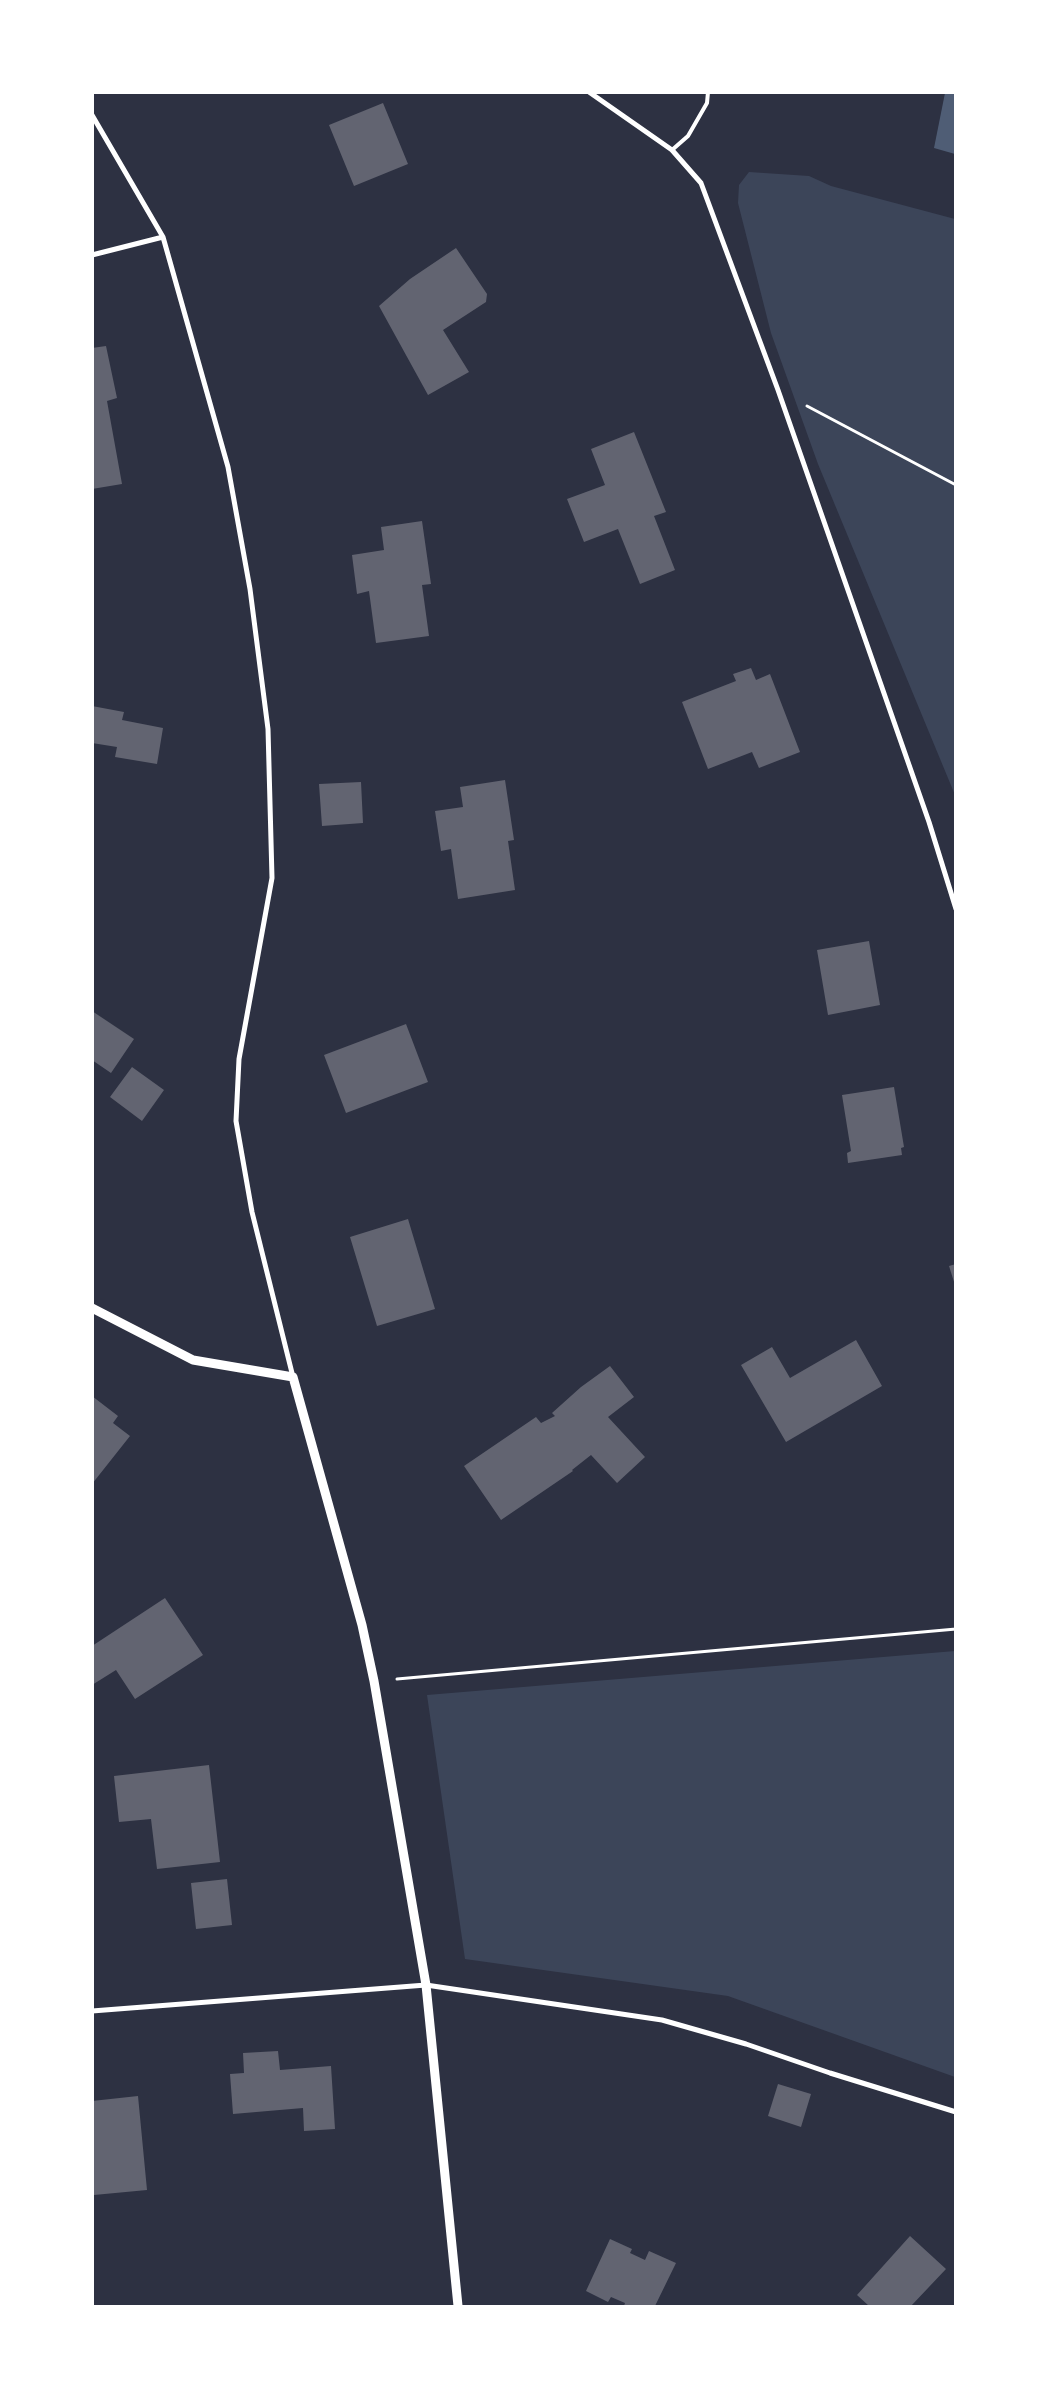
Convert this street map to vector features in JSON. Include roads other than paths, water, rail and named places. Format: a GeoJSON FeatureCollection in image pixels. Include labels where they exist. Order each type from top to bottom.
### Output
{"type":"FeatureCollection","features":[{"type":"Feature","properties":{"kind":"street"},"geometry":{"type":"LineString","coordinates":[[589,92],[672,150],[701,182],[778,390],[929,822],[956,909]]}},
{"type":"Feature","properties":{"kind":"street"},"geometry":{"type":"LineString","coordinates":[[92,115],[163,237],[228,468],[250,589],[268,729],[272,878],[239,1059],[236,1121],[252,1212],[293,1377],[362,1625],[374,1681],[426,1985],[458,2306]]}},
{"type":"Feature","properties":{"kind":"street"},"geometry":{"type":"LineString","coordinates":[[92,255],[163,237]]}},
{"type":"Feature","properties":{"kind":"street"},"geometry":{"type":"LineString","coordinates":[[92,1308],[194,1360],[293,1377]]}},
{"type":"Feature","properties":{"kind":"street"},"geometry":{"type":"LineString","coordinates":[[92,2011],[426,1985],[662,2020],[746,2044],[830,2073],[956,2112]]}},
{"type":"Feature","properties":{"kind":"lane"},"geometry":{"type":"LineString","coordinates":[[672,150],[688,136],[707,104],[708,92]]}}]}
